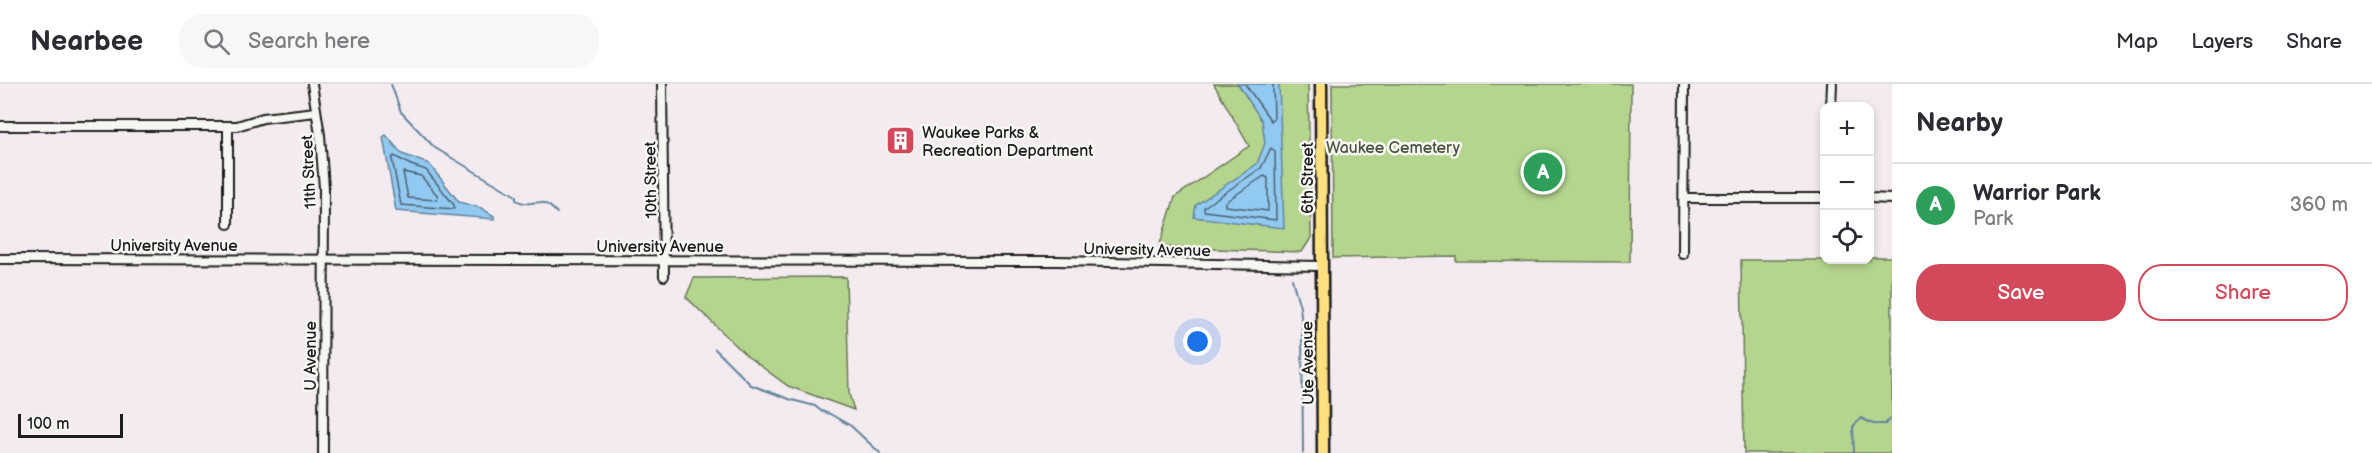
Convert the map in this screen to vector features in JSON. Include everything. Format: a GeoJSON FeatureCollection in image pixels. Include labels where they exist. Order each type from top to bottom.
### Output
{"type":"FeatureCollection","features":[{"type":"Feature","properties":{"kind":"main road","name":"6th Street"},"geometry":{"type":"LineString","coordinates":[[1321,84],[1321,270]]}},
{"type":"Feature","properties":{"kind":"main road","name":"Ute Avenue"},"geometry":{"type":"LineString","coordinates":[[1321,270],[1323,453]]}},
{"type":"Feature","properties":{"kind":"street","name":"11th Street"},"geometry":{"type":"LineString","coordinates":[[312,84],[324,188],[323,258]]}},
{"type":"Feature","properties":{"kind":"street","name":"10th Street"},"geometry":{"type":"LineString","coordinates":[[662,84],[664,276]]}},
{"type":"Feature","properties":{"kind":"street"},"geometry":{"type":"LineString","coordinates":[[1683,254],[1684,84]]}},
{"type":"Feature","properties":{"kind":"street"},"geometry":{"type":"LineString","coordinates":[[1832,84],[1832,102]]}},
{"type":"Feature","properties":{"kind":"street"},"geometry":{"type":"LineString","coordinates":[[0,126],[237,126],[263,118],[316,112]]}},
{"type":"Feature","properties":{"kind":"street"},"geometry":{"type":"LineString","coordinates":[[228,126],[228,224]]}},
{"type":"Feature","properties":{"kind":"street"},"geometry":{"type":"LineString","coordinates":[[1684,198],[1820,198]]}},
{"type":"Feature","properties":{"kind":"street"},"geometry":{"type":"LineString","coordinates":[[1874,198],[1892,198]]}},
{"type":"Feature","properties":{"kind":"street","name":"U Avenue"},"geometry":{"type":"LineString","coordinates":[[323,258],[323,453]]}},
{"type":"Feature","properties":{"kind":"street","name":"University Avenue"},"geometry":{"type":"LineString","coordinates":[[0,259],[1057,261],[1321,270]]}},
{"type":"Feature","properties":{"kind":"green space"},"geometry":{"type":"Polygon","coordinates":[[[1214,84],[1308,84],[1311,238],[1302,252],[1159,247],[1175,197],[1249,146],[1214,84]]]}},
{"type":"Feature","properties":{"kind":"green space","name":"Waukee Cemetery"},"geometry":{"type":"Polygon","coordinates":[[[1332,84],[1631,84],[1630,262],[1456,261],[1456,256],[1333,258],[1332,84]]]}},
{"type":"Feature","properties":{"kind":"green space"},"geometry":{"type":"Polygon","coordinates":[[[1874,257],[1892,257],[1892,453],[1744,453],[1741,260],[1820,260],[1820,264],[1874,264],[1874,257]]]}},
{"type":"Feature","properties":{"kind":"green space"},"geometry":{"type":"Polygon","coordinates":[[[846,277],[849,394],[854,410],[788,386],[747,356],[686,297],[694,278],[846,277]]]}},
{"type":"Feature","properties":{"kind":"water"},"geometry":{"type":"Polygon","coordinates":[[[1238,84],[1279,84],[1284,228],[1194,217],[1196,205],[1257,164],[1265,143],[1262,121],[1238,84]]]}},
{"type":"Feature","properties":{"kind":"water"},"geometry":{"type":"Polygon","coordinates":[[[386,135],[402,154],[429,164],[459,202],[481,208],[494,216],[494,219],[396,211],[383,137],[386,135]]]}},
{"type":"Feature","properties":{"kind":"waterway"},"geometry":{"type":"LineString","coordinates":[[391,84],[401,112],[435,148],[516,196],[516,200],[522,203],[540,202],[557,213]]}},
{"type":"Feature","properties":{"kind":"waterway"},"geometry":{"type":"LineString","coordinates":[[1292,279],[1300,307],[1302,325],[1303,453]]}},
{"type":"Feature","properties":{"kind":"waterway"},"geometry":{"type":"LineString","coordinates":[[715,349],[751,385],[815,406],[851,426],[880,453]]}},
{"type":"Feature","properties":{"kind":"waterway"},"geometry":{"type":"LineString","coordinates":[[1854,453],[1853,427],[1861,418],[1873,424],[1885,424],[1892,417]]}},
{"type":"Feature","properties":{"kind":"place","name":"Waukee Parks & Recreation Department"},"geometry":{"type":"Point","coordinates":[901,141]}},
{"type":"Feature","properties":{"kind":"place","name":"Warrior Park"},"geometry":{"type":"Point","coordinates":[1543,172]}}]}
